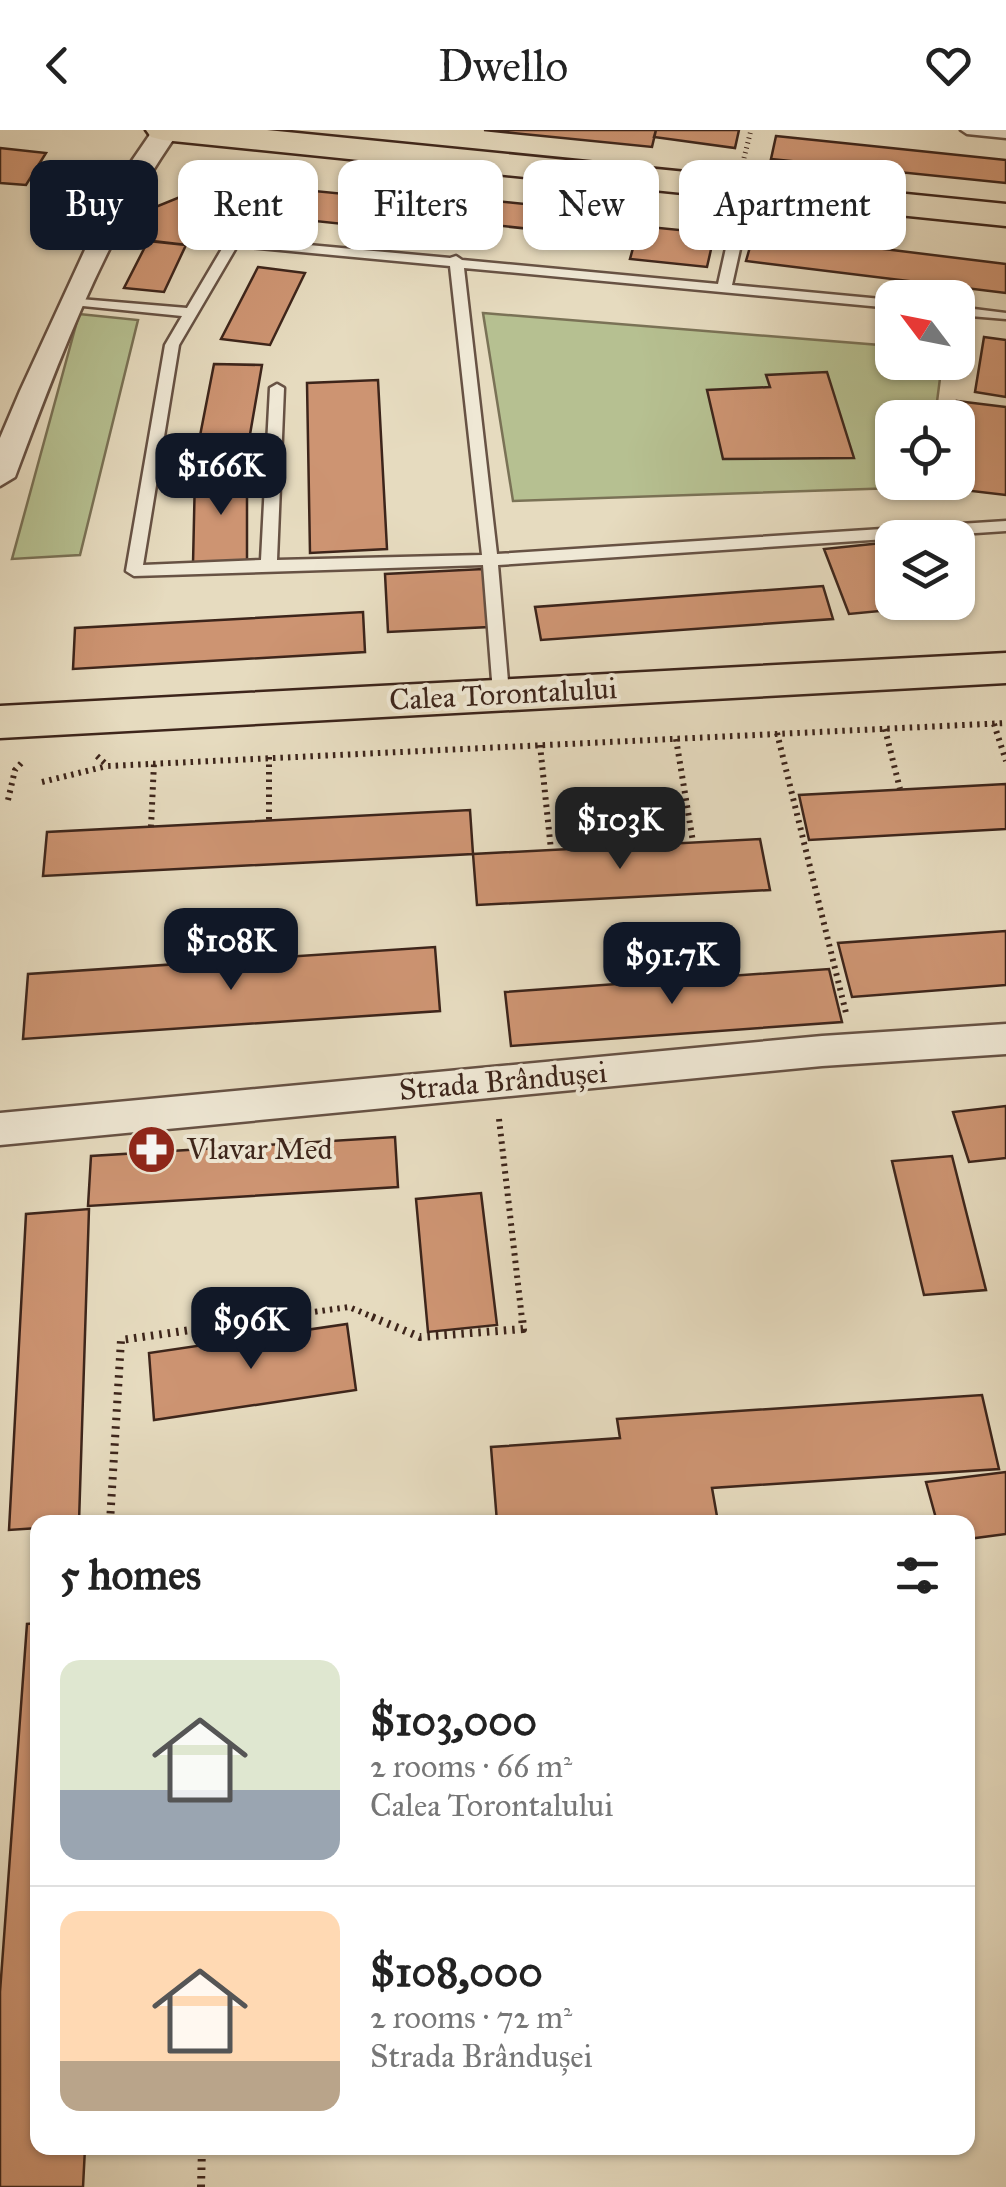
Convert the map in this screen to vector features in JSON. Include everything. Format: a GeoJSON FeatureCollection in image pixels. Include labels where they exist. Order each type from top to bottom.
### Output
{"type":"FeatureCollection","features":[{"type":"Feature","properties":{"kind":"main road"},"geometry":{"type":"LineString","coordinates":[[165,130],[679,183]]}},
{"type":"Feature","properties":{"kind":"main road"},"geometry":{"type":"LineString","coordinates":[[906,205],[1006,215]]}},
{"type":"Feature","properties":{"kind":"main road","name":"Calea Torontalului"},"geometry":{"type":"LineString","coordinates":[[0,722],[1006,668]]}},
{"type":"Feature","properties":{"kind":"street"},"geometry":{"type":"LineString","coordinates":[[0,477],[40,370],[115,212],[153,143],[165,130]]}},
{"type":"Feature","properties":{"kind":"street","name":"Strada Brândușei"},"geometry":{"type":"LineString","coordinates":[[0,1128],[855,1048],[1006,1039]]}},
{"type":"Feature","properties":{"kind":"lane"},"geometry":{"type":"LineString","coordinates":[[968,130],[1006,134]]}},
{"type":"Feature","properties":{"kind":"lane"},"geometry":{"type":"LineString","coordinates":[[875,302],[725,285],[233,242],[188,312],[172,345],[134,571],[490,560],[1006,526]]}},
{"type":"Feature","properties":{"kind":"lane"},"geometry":{"type":"LineString","coordinates":[[725,285],[733,250]]}},
{"type":"Feature","properties":{"kind":"lane"},"geometry":{"type":"LineString","coordinates":[[456,260],[501,694]]}},
{"type":"Feature","properties":{"kind":"lane"},"geometry":{"type":"LineString","coordinates":[[73,301],[188,312]]}},
{"type":"Feature","properties":{"kind":"lane"},"geometry":{"type":"LineString","coordinates":[[975,313],[1003,316]]}},
{"type":"Feature","properties":{"kind":"lane"},"geometry":{"type":"LineString","coordinates":[[269,565],[278,388]]}},
{"type":"Feature","properties":{"kind":"path"},"geometry":{"type":"LineString","coordinates":[[42,782],[108,766],[1006,723]]}},
{"type":"Feature","properties":{"kind":"path"},"geometry":{"type":"LineString","coordinates":[[994,724],[1006,761]]}},
{"type":"Feature","properties":{"kind":"path"},"geometry":{"type":"LineString","coordinates":[[884,729],[900,790]]}},
{"type":"Feature","properties":{"kind":"path"},"geometry":{"type":"LineString","coordinates":[[777,733],[855,1048]]}},
{"type":"Feature","properties":{"kind":"path"},"geometry":{"type":"LineString","coordinates":[[676,739],[694,842]]}},
{"type":"Feature","properties":{"kind":"path"},"geometry":{"type":"LineString","coordinates":[[540,746],[551,850]]}},
{"type":"Feature","properties":{"kind":"path"},"geometry":{"type":"LineString","coordinates":[[90,751],[108,766]]}},
{"type":"Feature","properties":{"kind":"path"},"geometry":{"type":"LineString","coordinates":[[8,800],[15,770],[37,752]]}},
{"type":"Feature","properties":{"kind":"path"},"geometry":{"type":"LineString","coordinates":[[269,758],[269,820]]}},
{"type":"Feature","properties":{"kind":"path"},"geometry":{"type":"LineString","coordinates":[[151,826],[154,764]]}},
{"type":"Feature","properties":{"kind":"path"},"geometry":{"type":"LineString","coordinates":[[110,1515],[122,1340],[350,1307],[420,1337],[523,1329],[495,1082]]}},
{"type":"Feature","properties":{"kind":"path"},"geometry":{"type":"LineString","coordinates":[[202,2155],[202,2187]]}},
{"type":"Feature","properties":{"kind":"green space"},"geometry":{"type":"Polygon","coordinates":[[[483,313],[875,345],[875,380],[940,380],[937,400],[875,400],[875,489],[513,501],[483,313]]]}},
{"type":"Feature","properties":{"kind":"green space"},"geometry":{"type":"Polygon","coordinates":[[[79,314],[138,320],[80,555],[12,559],[79,314]]]}},
{"type":"Feature","properties":{"kind":"building"},"geometry":{"type":"Polygon","coordinates":[[[484,130],[656,130],[652,147],[484,130]]]}},
{"type":"Feature","properties":{"kind":"building"},"geometry":{"type":"Polygon","coordinates":[[[656,130],[739,130],[735,148],[654,137],[656,130]]]}},
{"type":"Feature","properties":{"kind":"building"},"geometry":{"type":"Polygon","coordinates":[[[776,136],[1006,160],[1006,183],[906,173],[906,160],[771,159],[776,136]]]}},
{"type":"Feature","properties":{"kind":"building"},"geometry":{"type":"Polygon","coordinates":[[[0,148],[46,153],[42,160],[30,160],[26,185],[0,183],[0,148]]]}},
{"type":"Feature","properties":{"kind":"building"},"geometry":{"type":"Polygon","coordinates":[[[318,191],[338,193],[338,223],[318,221],[318,191]]]}},
{"type":"Feature","properties":{"kind":"building"},"geometry":{"type":"Polygon","coordinates":[[[178,198],[178,244],[158,242],[158,206],[178,198]]]}},
{"type":"Feature","properties":{"kind":"building"},"geometry":{"type":"Polygon","coordinates":[[[503,202],[523,204],[523,228],[503,226],[503,202]]]}},
{"type":"Feature","properties":{"kind":"building"},"geometry":{"type":"Polygon","coordinates":[[[659,228],[679,230],[679,250],[711,250],[707,267],[630,259],[632,250],[659,250],[659,228]]]}},
{"type":"Feature","properties":{"kind":"building"},"geometry":{"type":"Polygon","coordinates":[[[158,242],[178,244],[178,250],[184,250],[164,292],[124,288],[143,250],[158,250],[158,242]]]}},
{"type":"Feature","properties":{"kind":"building"},"geometry":{"type":"Polygon","coordinates":[[[749,250],[892,250],[1006,264],[1006,293],[975,289],[975,280],[900,280],[746,261],[749,250]]]}},
{"type":"Feature","properties":{"kind":"building"},"geometry":{"type":"Polygon","coordinates":[[[258,267],[305,273],[270,345],[221,339],[258,267]]]}},
{"type":"Feature","properties":{"kind":"building"},"geometry":{"type":"Polygon","coordinates":[[[984,337],[1006,340],[1006,397],[975,392],[984,337]]]}},
{"type":"Feature","properties":{"kind":"building"},"geometry":{"type":"Polygon","coordinates":[[[214,364],[262,365],[248,446],[198,446],[214,364]]]}},
{"type":"Feature","properties":{"kind":"building"},"geometry":{"type":"Polygon","coordinates":[[[827,372],[854,458],[723,459],[707,390],[770,387],[766,375],[827,372]]]}},
{"type":"Feature","properties":{"kind":"building"},"geometry":{"type":"Polygon","coordinates":[[[378,380],[387,549],[310,553],[307,383],[378,380]]]}},
{"type":"Feature","properties":{"kind":"building"},"geometry":{"type":"Polygon","coordinates":[[[975,403],[1006,407],[1006,495],[975,491],[975,403]]]}},
{"type":"Feature","properties":{"kind":"building"},"geometry":{"type":"Polygon","coordinates":[[[247,471],[247,561],[193,564],[195,474],[247,471]]]}},
{"type":"Feature","properties":{"kind":"building"},"geometry":{"type":"Polygon","coordinates":[[[875,544],[875,612],[849,614],[824,549],[875,544]]]}},
{"type":"Feature","properties":{"kind":"building"},"geometry":{"type":"Polygon","coordinates":[[[483,569],[489,627],[388,632],[385,574],[483,569]]]}},
{"type":"Feature","properties":{"kind":"building"},"geometry":{"type":"Polygon","coordinates":[[[823,586],[833,619],[541,640],[535,607],[823,586]]]}},
{"type":"Feature","properties":{"kind":"building"},"geometry":{"type":"Polygon","coordinates":[[[363,612],[365,652],[73,669],[75,628],[363,612]]]}},
{"type":"Feature","properties":{"kind":"building"},"geometry":{"type":"Polygon","coordinates":[[[1006,784],[1006,829],[809,840],[799,795],[1006,784]]]}},
{"type":"Feature","properties":{"kind":"building"},"geometry":{"type":"Polygon","coordinates":[[[470,810],[473,854],[43,876],[47,832],[470,810]]]}},
{"type":"Feature","properties":{"kind":"building"},"geometry":{"type":"Polygon","coordinates":[[[760,839],[770,890],[477,905],[473,854],[760,839]]]}},
{"type":"Feature","properties":{"kind":"building"},"geometry":{"type":"Polygon","coordinates":[[[1006,931],[1006,985],[852,997],[838,943],[1006,931]]]}},
{"type":"Feature","properties":{"kind":"building"},"geometry":{"type":"Polygon","coordinates":[[[435,947],[440,1011],[23,1039],[28,974],[435,947]]]}},
{"type":"Feature","properties":{"kind":"building"},"geometry":{"type":"Polygon","coordinates":[[[829,969],[842,1022],[511,1046],[505,992],[829,969]]]}},
{"type":"Feature","properties":{"kind":"building"},"geometry":{"type":"Polygon","coordinates":[[[1006,1106],[1006,1158],[969,1162],[953,1112],[1006,1106]]]}},
{"type":"Feature","properties":{"kind":"building"},"geometry":{"type":"Polygon","coordinates":[[[395,1137],[398,1187],[88,1206],[91,1156],[395,1137]]]}},
{"type":"Feature","properties":{"kind":"building"},"geometry":{"type":"Polygon","coordinates":[[[952,1156],[986,1290],[924,1295],[892,1161],[952,1156]]]}},
{"type":"Feature","properties":{"kind":"building"},"geometry":{"type":"Polygon","coordinates":[[[481,1193],[497,1325],[428,1332],[416,1199],[481,1193]]]}},
{"type":"Feature","properties":{"kind":"building"},"geometry":{"type":"Polygon","coordinates":[[[89,1209],[79,1515],[30,1515],[30,1529],[9,1530],[26,1214],[89,1209]]]}},
{"type":"Feature","properties":{"kind":"building"},"geometry":{"type":"Polygon","coordinates":[[[347,1324],[356,1390],[154,1420],[149,1353],[347,1324]]]}},
{"type":"Feature","properties":{"kind":"building"},"geometry":{"type":"Polygon","coordinates":[[[982,1395],[999,1469],[712,1488],[717,1515],[496,1515],[491,1447],[620,1438],[617,1419],[982,1395]]]}},
{"type":"Feature","properties":{"kind":"building"},"geometry":{"type":"Polygon","coordinates":[[[1006,1472],[1006,1534],[975,1538],[975,1515],[935,1515],[926,1482],[1006,1472]]]}},
{"type":"Feature","properties":{"kind":"building"},"geometry":{"type":"Polygon","coordinates":[[[30,1624],[30,2155],[85,2155],[83,2187],[0,2187],[0,1992],[30,1624]]]}},
{"type":"Feature","properties":{"kind":"place","name":"Vlavar Med"},"geometry":{"type":"Point","coordinates":[152,1149]}}]}
